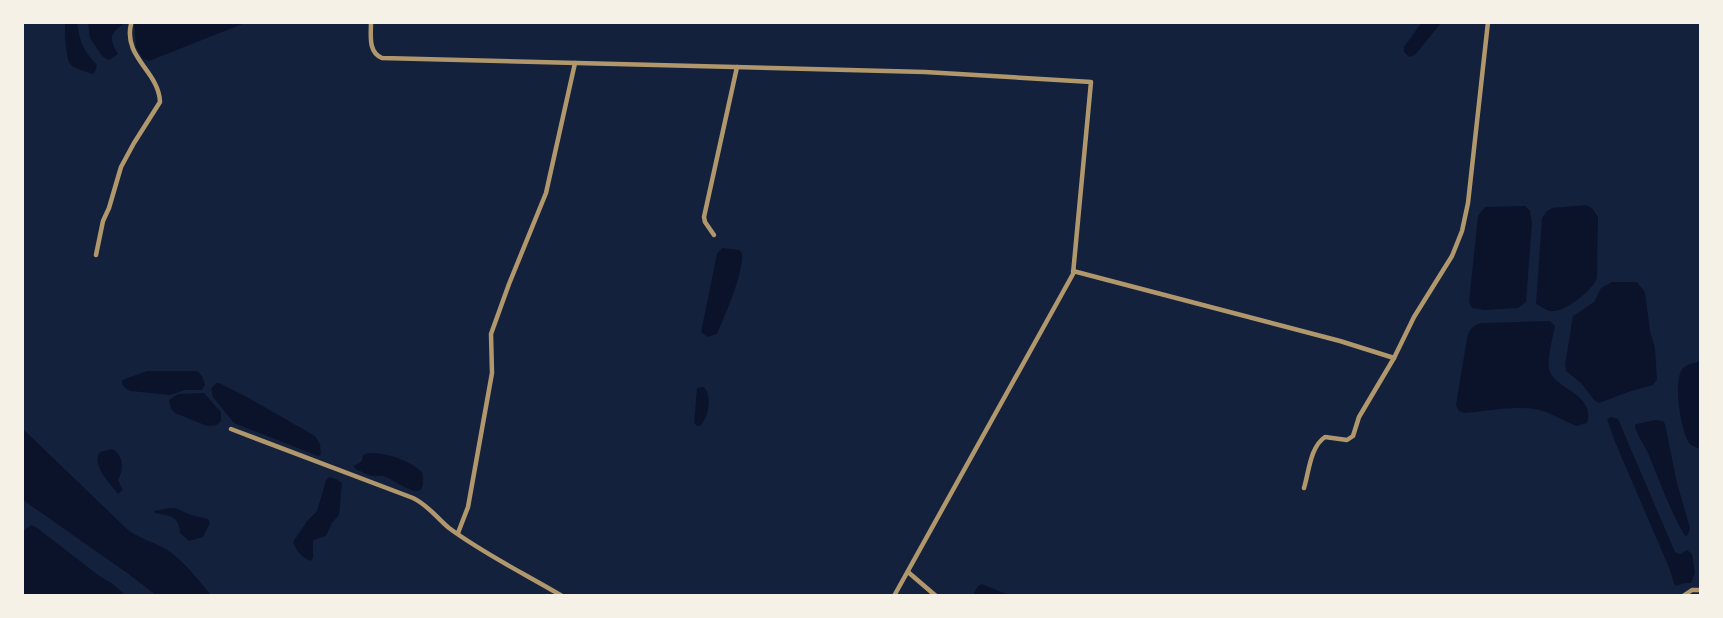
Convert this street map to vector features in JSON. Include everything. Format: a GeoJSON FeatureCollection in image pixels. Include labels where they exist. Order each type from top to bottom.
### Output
{"type":"FeatureCollection","features":[{"type":"Feature","properties":{"kind":"street"},"geometry":{"type":"LineString","coordinates":[[96,255],[103,221],[121,167],[160,102],[152,77],[137,58],[132,47],[129,34],[132,22]]}},
{"type":"Feature","properties":{"kind":"street"},"geometry":{"type":"LineString","coordinates":[[371,22],[371,46],[375,54],[382,58],[925,72],[1091,82],[1073,271],[1063,294],[894,596]]}},
{"type":"Feature","properties":{"kind":"street"},"geometry":{"type":"LineString","coordinates":[[1304,488],[1317,445],[1325,437],[1347,440],[1352,438],[1359,417],[1394,358],[1414,317],[1452,256],[1462,231],[1468,203],[1488,22]]}},
{"type":"Feature","properties":{"kind":"street"},"geometry":{"type":"LineString","coordinates":[[458,533],[468,507],[492,373],[491,334],[546,193],[575,63]]}},
{"type":"Feature","properties":{"kind":"street"},"geometry":{"type":"LineString","coordinates":[[714,235],[704,217],[737,68]]}},
{"type":"Feature","properties":{"kind":"street"},"geometry":{"type":"LineString","coordinates":[[1073,271],[1340,341],[1394,358]]}},
{"type":"Feature","properties":{"kind":"street"},"geometry":{"type":"LineString","coordinates":[[231,429],[422,502],[448,527],[562,596]]}},
{"type":"Feature","properties":{"kind":"street"},"geometry":{"type":"LineString","coordinates":[[908,572],[936,596]]}},
{"type":"Feature","properties":{"kind":"street"},"geometry":{"type":"LineString","coordinates":[[1683,596],[1692,590],[1701,590]]}},
{"type":"Feature","properties":{"kind":"water"},"geometry":{"type":"Polygon","coordinates":[[[136,22],[245,23],[149,61],[143,59],[136,47],[134,24],[136,22]]]}},
{"type":"Feature","properties":{"kind":"water"},"geometry":{"type":"Polygon","coordinates":[[[1422,22],[1441,23],[1415,55],[1409,57],[1404,52],[1404,47],[1422,22]]]}},
{"type":"Feature","properties":{"kind":"water"},"geometry":{"type":"Polygon","coordinates":[[[65,23],[77,23],[83,46],[97,65],[93,74],[71,65],[66,51],[65,23]]]}},
{"type":"Feature","properties":{"kind":"water"},"geometry":{"type":"Polygon","coordinates":[[[88,23],[125,23],[113,33],[112,37],[118,54],[109,60],[102,56],[90,38],[88,23]]]}},
{"type":"Feature","properties":{"kind":"water"},"geometry":{"type":"Polygon","coordinates":[[[1586,205],[1592,208],[1598,217],[1597,278],[1595,283],[1573,303],[1560,310],[1547,310],[1536,304],[1542,218],[1552,208],[1586,205]]]}},
{"type":"Feature","properties":{"kind":"water"},"geometry":{"type":"Polygon","coordinates":[[[1525,206],[1530,211],[1532,223],[1526,302],[1518,308],[1485,310],[1472,308],[1469,302],[1478,216],[1485,207],[1525,206]]]}},
{"type":"Feature","properties":{"kind":"water"},"geometry":{"type":"Polygon","coordinates":[[[722,248],[739,250],[742,253],[742,261],[733,294],[717,334],[708,337],[701,332],[717,254],[722,248]]]}},
{"type":"Feature","properties":{"kind":"water"},"geometry":{"type":"Polygon","coordinates":[[[1612,282],[1637,282],[1645,292],[1650,331],[1655,348],[1657,380],[1653,385],[1599,403],[1581,383],[1566,371],[1565,365],[1573,316],[1594,302],[1601,288],[1612,282]]]}},
{"type":"Feature","properties":{"kind":"water"},"geometry":{"type":"Polygon","coordinates":[[[1550,321],[1555,326],[1549,354],[1549,369],[1558,382],[1586,405],[1587,423],[1577,426],[1533,409],[1513,408],[1464,413],[1459,411],[1456,405],[1467,338],[1472,328],[1481,323],[1550,321]]]}},
{"type":"Feature","properties":{"kind":"water"},"geometry":{"type":"Polygon","coordinates":[[[1700,361],[1700,447],[1697,448],[1689,443],[1683,427],[1678,383],[1683,368],[1700,361]]]}},
{"type":"Feature","properties":{"kind":"water"},"geometry":{"type":"Polygon","coordinates":[[[147,371],[197,371],[202,376],[205,385],[202,390],[186,390],[169,395],[131,391],[124,386],[122,380],[147,371]]]}},
{"type":"Feature","properties":{"kind":"water"},"geometry":{"type":"Polygon","coordinates":[[[216,383],[247,397],[315,436],[320,444],[321,454],[318,456],[234,423],[213,397],[211,389],[216,383]]]}},
{"type":"Feature","properties":{"kind":"water"},"geometry":{"type":"Polygon","coordinates":[[[704,387],[709,402],[703,422],[697,426],[694,423],[697,388],[704,387]]]}},
{"type":"Feature","properties":{"kind":"water"},"geometry":{"type":"Polygon","coordinates":[[[204,393],[221,412],[221,421],[217,425],[207,426],[175,413],[171,409],[169,400],[178,394],[204,393]]]}},
{"type":"Feature","properties":{"kind":"water"},"geometry":{"type":"Polygon","coordinates":[[[1611,417],[1618,419],[1675,552],[1680,554],[1687,550],[1692,554],[1695,573],[1691,583],[1676,586],[1674,584],[1615,442],[1607,419],[1611,417]]]}},
{"type":"Feature","properties":{"kind":"water"},"geometry":{"type":"Polygon","coordinates":[[[1656,420],[1663,421],[1665,424],[1677,483],[1690,528],[1688,535],[1685,536],[1664,494],[1635,425],[1656,420]]]}},
{"type":"Feature","properties":{"kind":"water"},"geometry":{"type":"Polygon","coordinates":[[[22,428],[127,529],[175,555],[211,595],[156,595],[23,500],[22,428]]]}},
{"type":"Feature","properties":{"kind":"water"},"geometry":{"type":"Polygon","coordinates":[[[112,449],[119,455],[122,463],[118,480],[123,490],[118,494],[98,463],[100,452],[112,449]]]}},
{"type":"Feature","properties":{"kind":"water"},"geometry":{"type":"Polygon","coordinates":[[[368,453],[390,455],[417,468],[422,472],[421,489],[416,491],[383,476],[374,476],[355,469],[354,466],[362,461],[363,455],[368,453]]]}},
{"type":"Feature","properties":{"kind":"water"},"geometry":{"type":"Polygon","coordinates":[[[329,477],[342,483],[339,515],[326,536],[313,541],[311,561],[300,554],[293,542],[317,511],[326,480],[329,477]]]}},
{"type":"Feature","properties":{"kind":"water"},"geometry":{"type":"Polygon","coordinates":[[[169,508],[208,519],[210,523],[203,537],[189,541],[180,533],[178,523],[172,517],[154,511],[169,508]]]}},
{"type":"Feature","properties":{"kind":"water"},"geometry":{"type":"Polygon","coordinates":[[[31,525],[125,595],[23,595],[23,531],[31,525]]]}},
{"type":"Feature","properties":{"kind":"water"},"geometry":{"type":"Polygon","coordinates":[[[982,584],[1009,595],[973,595],[978,586],[982,584]]]}}]}
